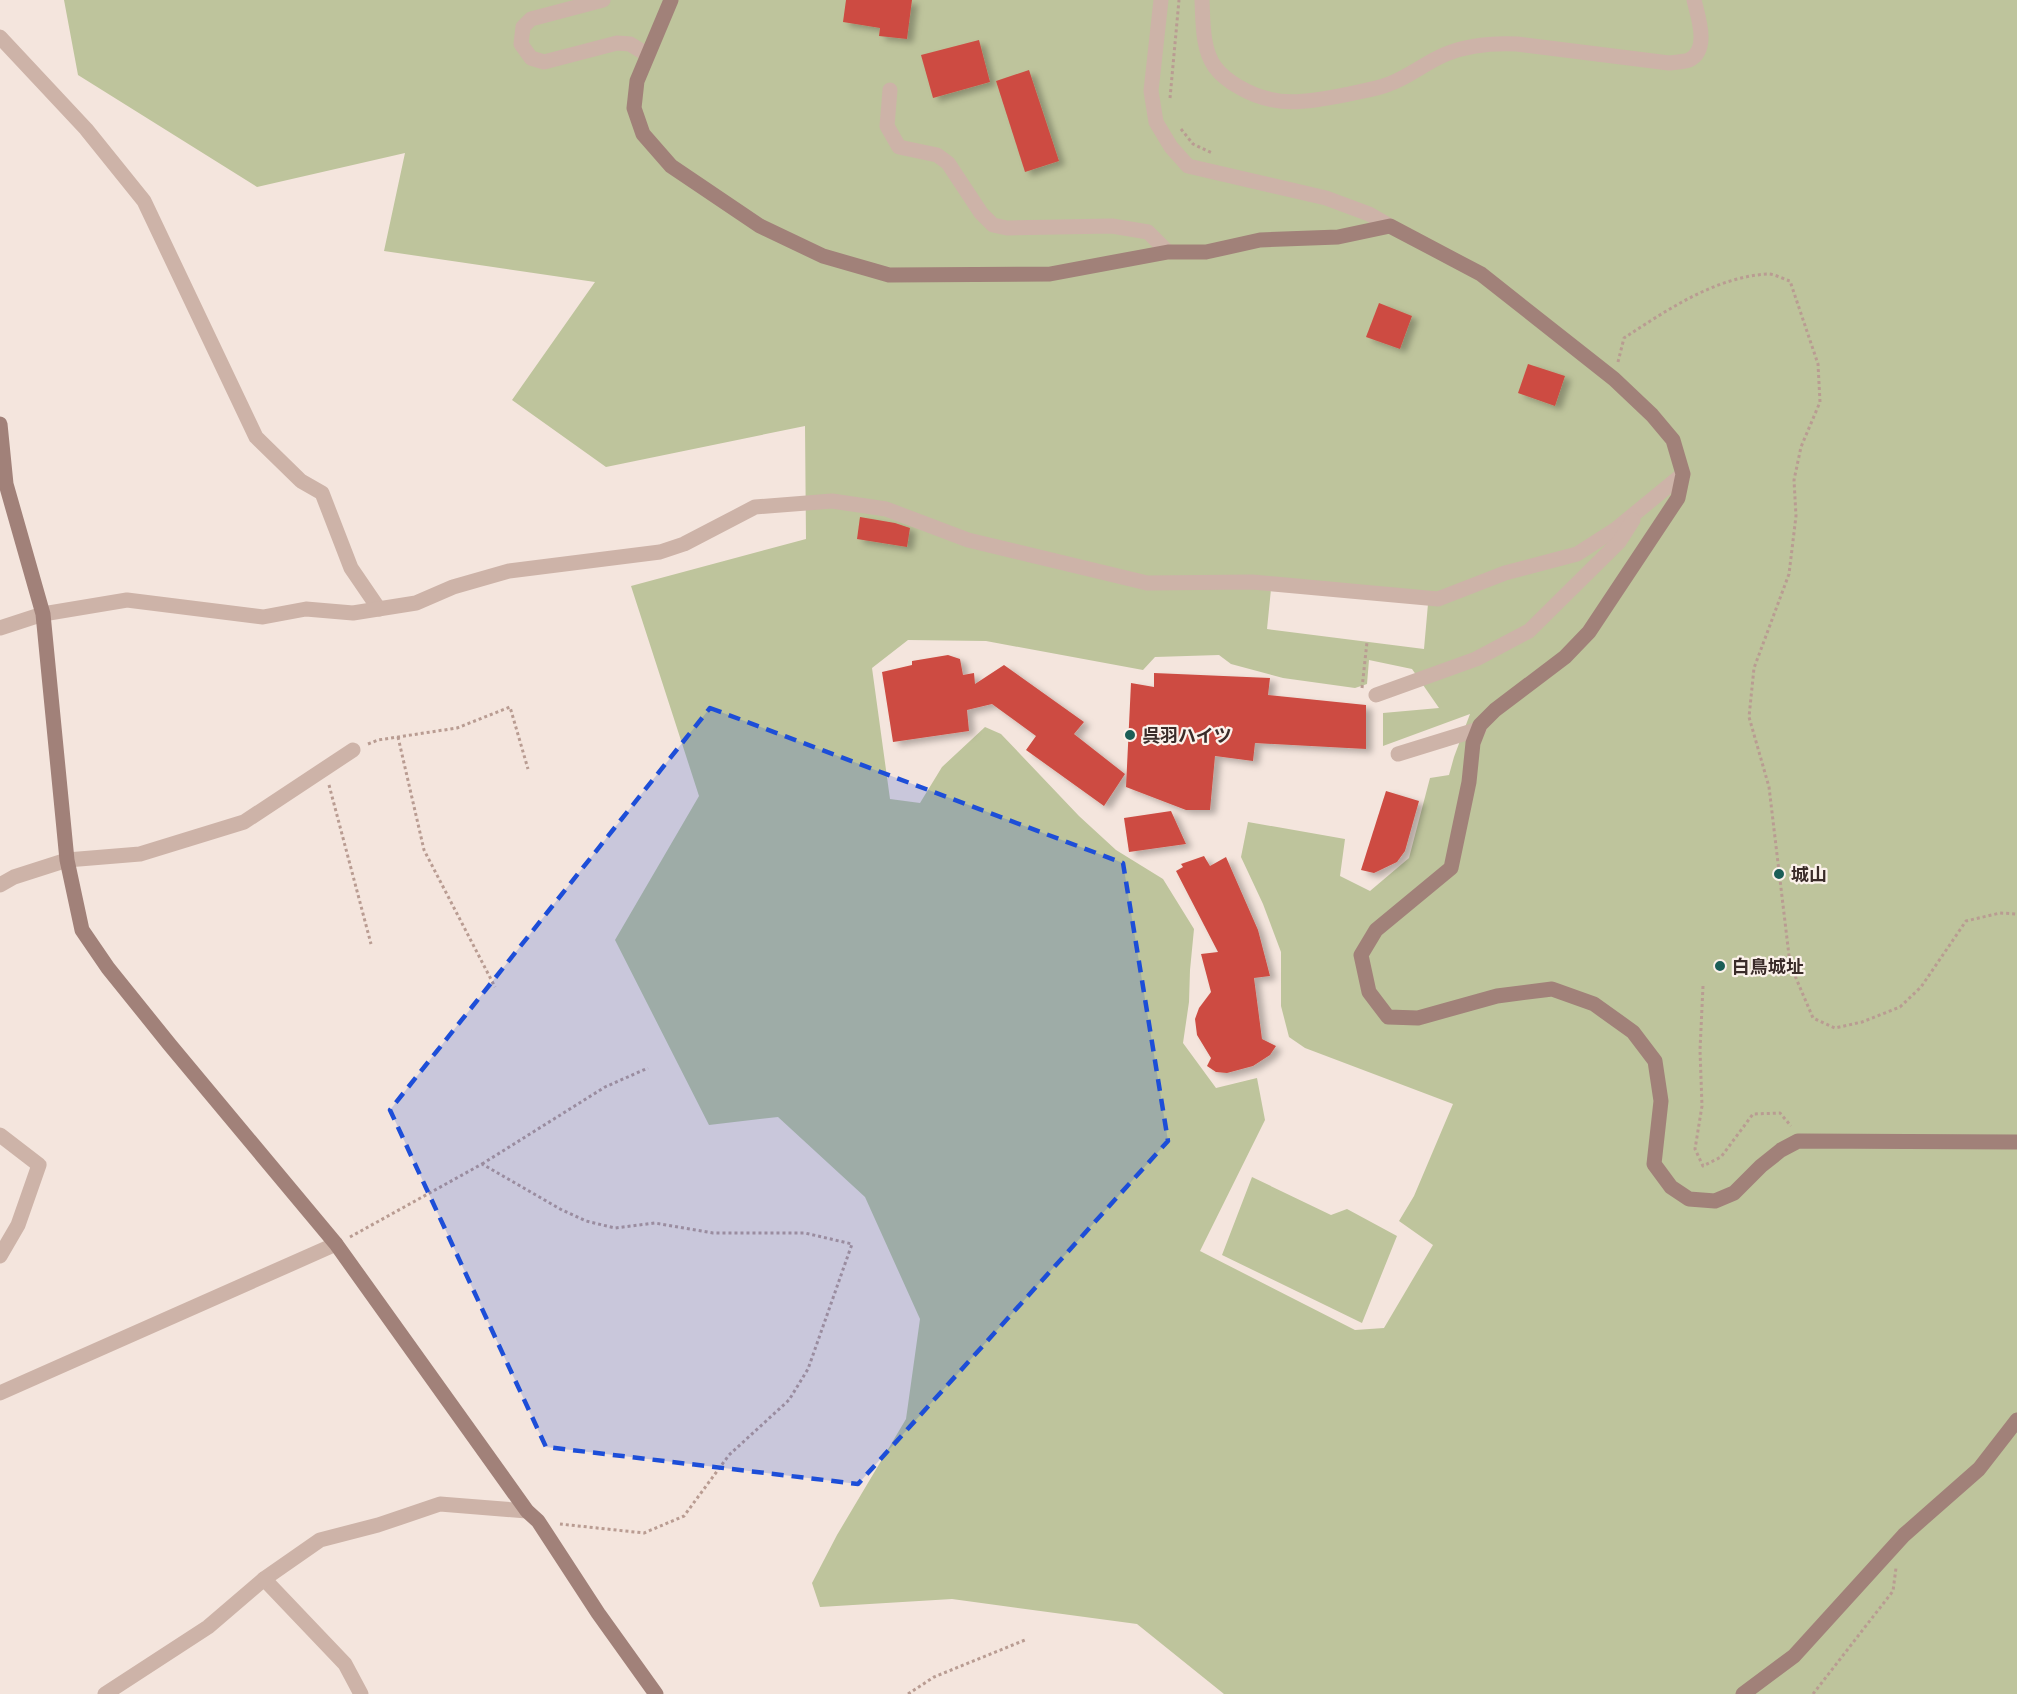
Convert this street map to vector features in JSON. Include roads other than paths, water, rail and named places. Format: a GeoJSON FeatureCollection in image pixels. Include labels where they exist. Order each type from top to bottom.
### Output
{"type":"FeatureCollection","features":[{"type":"Feature","properties":{"kind":"street"},"geometry":{"type":"LineString","coordinates":[[603,0],[531,19],[523,27],[521,44],[531,58],[544,62],[617,43],[630,44],[648,55]]}},
{"type":"Feature","properties":{"kind":"street"},"geometry":{"type":"LineString","coordinates":[[671,0],[637,81],[634,108],[643,134],[671,166],[751,220],[823,256],[889,275],[1050,274],[1168,252],[1206,252],[1260,240],[1338,237],[1390,226]]}},
{"type":"Feature","properties":{"kind":"street"},"geometry":{"type":"LineString","coordinates":[[1161,0],[1151,91],[1156,122],[1171,147],[1188,166],[1326,198],[1369,214],[1481,274],[1614,379],[1652,415],[1673,440],[1683,474],[1678,498],[1670,513],[1589,633],[1565,657],[1495,710],[1479,729],[1473,742],[1469,782],[1451,868],[1376,930],[1361,955],[1369,992],[1388,1017],[1418,1018],[1497,996],[1552,989],[1594,1004],[1633,1032],[1655,1062],[1661,1101],[1654,1164],[1671,1187],[1689,1198],[1715,1202],[1734,1193],[1761,1166],[1781,1150],[1798,1141],[2017,1142]]}},
{"type":"Feature","properties":{"kind":"street"},"geometry":{"type":"LineString","coordinates":[[1202,0],[1208,53],[1215,67],[1229,81],[1251,94],[1265,100],[1290,102],[1315,101],[1387,86],[1444,55],[1466,47],[1517,44],[1669,63],[1689,60],[1697,53],[1702,37],[1694,0]]}},
{"type":"Feature","properties":{"kind":"street"},"geometry":{"type":"LineString","coordinates":[[0,38],[86,129],[144,201],[256,437],[301,481],[322,493],[351,568],[379,609]]}},
{"type":"Feature","properties":{"kind":"street"},"geometry":{"type":"LineString","coordinates":[[890,90],[887,126],[899,147],[937,155],[948,163],[981,213],[993,225],[1007,228],[1112,226],[1148,232],[1168,252]]}},
{"type":"Feature","properties":{"kind":"street"},"geometry":{"type":"LineString","coordinates":[[0,424],[6,484],[43,614],[67,860],[82,930],[170,1045],[336,1244],[532,1516],[656,1694]]}},
{"type":"Feature","properties":{"kind":"street"},"geometry":{"type":"LineString","coordinates":[[0,628],[43,614],[127,600],[263,617],[306,609],[353,613],[416,603],[453,586],[509,571],[660,552],[684,544],[755,507],[832,501],[886,509],[968,540],[1147,583],[1252,582],[1438,598],[1504,573],[1577,554],[1616,529],[1683,474]]}},
{"type":"Feature","properties":{"kind":"street"},"geometry":{"type":"LineString","coordinates":[[1369,694],[1476,659],[1529,631],[1619,542],[1641,508]]}},
{"type":"Feature","properties":{"kind":"street"},"geometry":{"type":"LineString","coordinates":[[1398,754],[1479,729]]}},
{"type":"Feature","properties":{"kind":"street"},"geometry":{"type":"LineString","coordinates":[[0,885],[14,877],[67,860],[140,854],[244,822],[353,750]]}},
{"type":"Feature","properties":{"kind":"street"},"geometry":{"type":"LineString","coordinates":[[0,1135],[39,1165],[18,1225],[0,1256]]}},
{"type":"Feature","properties":{"kind":"street"},"geometry":{"type":"LineString","coordinates":[[0,1393],[336,1244]]}},
{"type":"Feature","properties":{"kind":"street"},"geometry":{"type":"LineString","coordinates":[[1743,1694],[1794,1656],[1904,1535],[1978,1469],[2017,1420]]}},
{"type":"Feature","properties":{"kind":"street"},"geometry":{"type":"LineString","coordinates":[[105,1694],[208,1626],[264,1579],[320,1540],[378,1525],[440,1504],[532,1516]]}},
{"type":"Feature","properties":{"kind":"street"},"geometry":{"type":"LineString","coordinates":[[264,1579],[345,1664],[361,1694]]}},
{"type":"Feature","properties":{"kind":"place","name":"呉羽ハイツ"},"geometry":{"type":"Point","coordinates":[1130,735]}},
{"type":"Feature","properties":{"kind":"place","name":"城山"},"geometry":{"type":"Point","coordinates":[1779,874]}},
{"type":"Feature","properties":{"kind":"place","name":"白鳥城址"},"geometry":{"type":"Point","coordinates":[1720,966]}}]}
